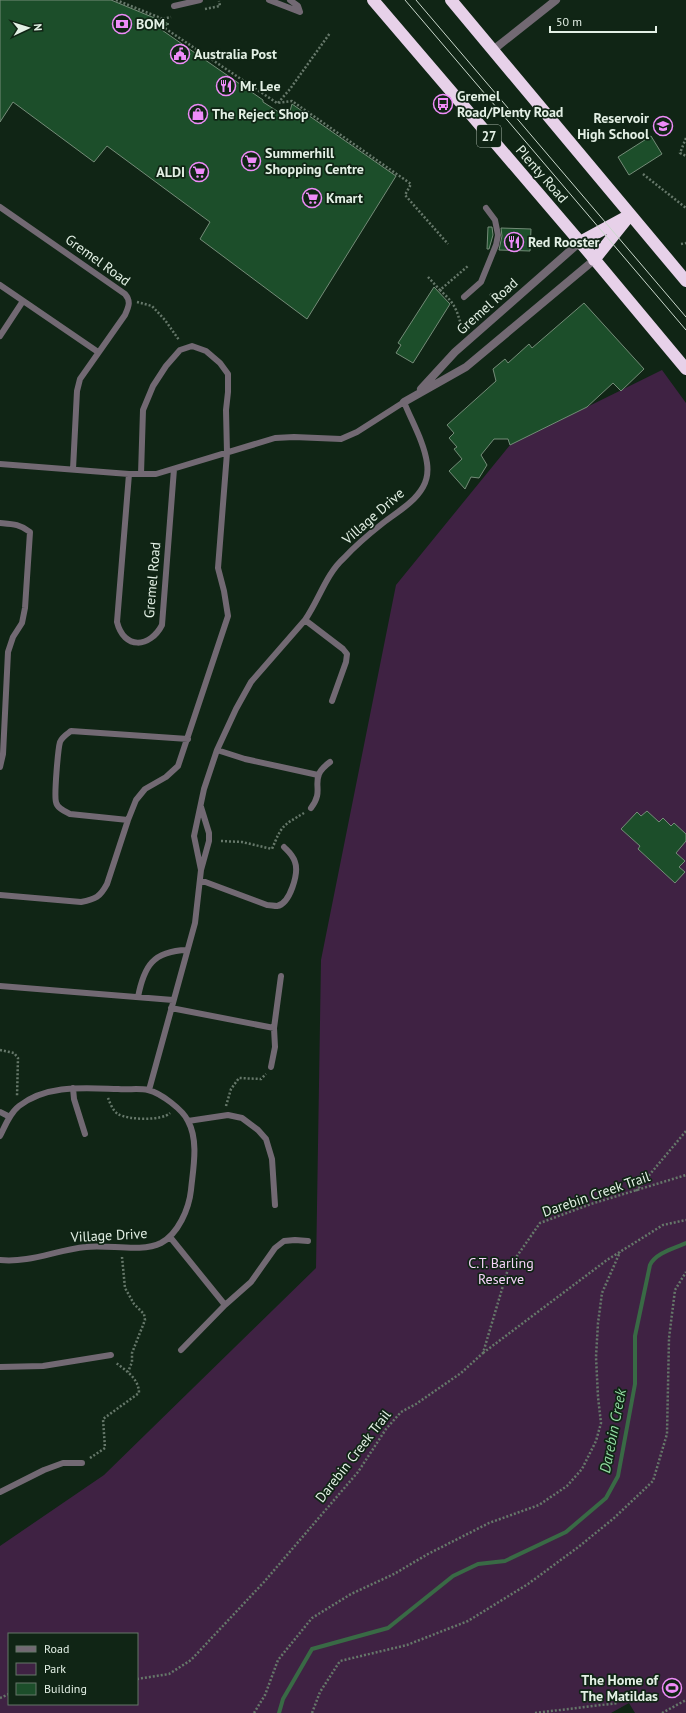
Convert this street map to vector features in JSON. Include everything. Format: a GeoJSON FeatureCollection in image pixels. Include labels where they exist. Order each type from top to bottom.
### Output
{"type":"FeatureCollection","features":[{"type":"Feature","properties":{"kind":"highway","name":"Plenty Road"},"geometry":{"type":"LineString","coordinates":[[373,0],[580,242],[686,369]]}},
{"type":"Feature","properties":{"kind":"highway"},"geometry":{"type":"LineString","coordinates":[[450,0],[686,280]]}},
{"type":"Feature","properties":{"kind":"highway"},"geometry":{"type":"LineString","coordinates":[[580,242],[630,215]]}},
{"type":"Feature","properties":{"kind":"highway"},"geometry":{"type":"LineString","coordinates":[[594,260],[630,215]]}},
{"type":"Feature","properties":{"kind":"street"},"geometry":{"type":"LineString","coordinates":[[493,50],[556,0]]}},
{"type":"Feature","properties":{"kind":"street","name":"Gremel Road"},"geometry":{"type":"LineString","coordinates":[[417,394],[455,352],[580,242]]}},
{"type":"Feature","properties":{"kind":"street","name":"Gremel Road"},"geometry":{"type":"LineString","coordinates":[[404,402],[466,367],[594,260]]}},
{"type":"Feature","properties":{"kind":"lane"},"geometry":{"type":"LineString","coordinates":[[174,6],[198,0]]}},
{"type":"Feature","properties":{"kind":"lane"},"geometry":{"type":"LineString","coordinates":[[270,0],[300,12],[298,6],[290,0]]}},
{"type":"Feature","properties":{"kind":"lane","name":"Gremel Road"},"geometry":{"type":"LineString","coordinates":[[0,207],[125,294],[129,299],[129,307],[125,315],[80,379],[77,391],[73,469]]}},
{"type":"Feature","properties":{"kind":"lane"},"geometry":{"type":"LineString","coordinates":[[464,297],[481,282],[496,244],[498,235],[496,220],[486,208]]}},
{"type":"Feature","properties":{"kind":"lane"},"geometry":{"type":"LineString","coordinates":[[0,285],[98,352]]}},
{"type":"Feature","properties":{"kind":"lane"},"geometry":{"type":"LineString","coordinates":[[0,336],[23,301]]}},
{"type":"Feature","properties":{"kind":"lane"},"geometry":{"type":"LineString","coordinates":[[0,895],[81,902],[94,899],[102,893],[107,884],[136,800],[145,789],[166,777],[178,766],[228,616],[218,568],[227,453],[226,410],[228,374],[220,363],[206,351],[192,346],[180,350],[166,366],[153,386],[143,410],[142,474]]}},
{"type":"Feature","properties":{"kind":"lane","name":"Gremel Road"},"geometry":{"type":"LineString","coordinates":[[0,464],[129,474],[156,474],[275,438],[294,437],[341,439],[357,432],[404,402]]}},
{"type":"Feature","properties":{"kind":"lane","name":"Village Drive"},"geometry":{"type":"LineString","coordinates":[[201,870],[195,848],[194,836],[204,789],[217,750],[236,709],[251,682],[305,620],[329,578],[342,559],[366,537],[401,511],[424,486],[427,474],[423,449],[404,402]]}},
{"type":"Feature","properties":{"kind":"lane","name":"Gremel Road"},"geometry":{"type":"LineString","coordinates":[[129,474],[117,622],[119,630],[125,637],[132,642],[141,643],[152,640],[162,625],[174,469]]}},
{"type":"Feature","properties":{"kind":"lane"},"geometry":{"type":"LineString","coordinates":[[0,523],[15,524],[24,527],[30,532],[30,544],[22,622],[13,637],[8,652],[3,754],[0,767]]}},
{"type":"Feature","properties":{"kind":"lane"},"geometry":{"type":"LineString","coordinates":[[305,620],[343,649],[347,654],[346,662],[332,701]]}},
{"type":"Feature","properties":{"kind":"lane"},"geometry":{"type":"LineString","coordinates":[[128,820],[70,814],[61,810],[56,804],[55,794],[60,743],[65,735],[71,731],[188,739]]}},
{"type":"Feature","properties":{"kind":"lane"},"geometry":{"type":"LineString","coordinates":[[217,750],[245,759],[318,775]]}},
{"type":"Feature","properties":{"kind":"lane"},"geometry":{"type":"LineString","coordinates":[[311,808],[316,801],[318,793],[318,775],[330,762]]}},
{"type":"Feature","properties":{"kind":"lane","name":"Village Drive"},"geometry":{"type":"LineString","coordinates":[[149,1090],[195,923],[201,870],[209,841],[209,833],[201,806]]}},
{"type":"Feature","properties":{"kind":"lane"},"geometry":{"type":"LineString","coordinates":[[200,880],[267,905],[277,906],[283,903],[290,892],[295,876],[296,864],[292,854],[284,847]]}},
{"type":"Feature","properties":{"kind":"lane"},"geometry":{"type":"LineString","coordinates":[[138,997],[145,970],[154,959],[175,950],[187,950]]}},
{"type":"Feature","properties":{"kind":"lane"},"geometry":{"type":"LineString","coordinates":[[271,1067],[275,1047],[274,1028],[281,976]]}},
{"type":"Feature","properties":{"kind":"lane"},"geometry":{"type":"LineString","coordinates":[[0,986],[173,1000]]}},
{"type":"Feature","properties":{"kind":"lane"},"geometry":{"type":"LineString","coordinates":[[171,1008],[274,1028]]}},
{"type":"Feature","properties":{"kind":"lane"},"geometry":{"type":"LineString","coordinates":[[73,1088],[74,1099],[85,1134]]}},
{"type":"Feature","properties":{"kind":"lane"},"geometry":{"type":"LineString","coordinates":[[0,1136],[10,1117],[22,1105],[39,1095],[59,1089],[149,1090],[170,1102],[188,1121],[194,1137],[190,1196],[185,1211],[170,1237],[225,1305]]}},
{"type":"Feature","properties":{"kind":"lane"},"geometry":{"type":"LineString","coordinates":[[0,1112],[10,1117]]}},
{"type":"Feature","properties":{"kind":"lane"},"geometry":{"type":"LineString","coordinates":[[188,1121],[228,1115],[242,1118],[258,1130],[266,1139],[272,1159],[275,1205]]}},
{"type":"Feature","properties":{"kind":"lane","name":"Village Drive"},"geometry":{"type":"LineString","coordinates":[[0,1260],[16,1262],[61,1250],[87,1247],[149,1246],[160,1243],[170,1237]]}},
{"type":"Feature","properties":{"kind":"lane"},"geometry":{"type":"LineString","coordinates":[[181,1350],[225,1305],[251,1282],[275,1248],[284,1241],[308,1241]]}},
{"type":"Feature","properties":{"kind":"lane"},"geometry":{"type":"LineString","coordinates":[[0,1367],[43,1366],[109,1356]]}},
{"type":"Feature","properties":{"kind":"lane"},"geometry":{"type":"LineString","coordinates":[[0,1492],[44,1470],[63,1463],[82,1463]]}},
{"type":"Feature","properties":{"kind":"path"},"geometry":{"type":"LineString","coordinates":[[116,0],[163,19],[171,17]]}},
{"type":"Feature","properties":{"kind":"path"},"geometry":{"type":"LineString","coordinates":[[198,10],[220,6],[219,1]]}},
{"type":"Feature","properties":{"kind":"path"},"geometry":{"type":"LineString","coordinates":[[163,19],[166,29],[278,103],[292,101],[413,183],[405,195],[448,244]]}},
{"type":"Feature","properties":{"kind":"path"},"geometry":{"type":"LineString","coordinates":[[278,103],[290,89],[330,33]]}},
{"type":"Feature","properties":{"kind":"path"},"geometry":{"type":"LineString","coordinates":[[686,138],[680,154],[686,156]]}},
{"type":"Feature","properties":{"kind":"path"},"geometry":{"type":"LineString","coordinates":[[643,174],[686,208]]}},
{"type":"Feature","properties":{"kind":"path"},"geometry":{"type":"LineString","coordinates":[[681,244],[686,243]]}},
{"type":"Feature","properties":{"kind":"path"},"geometry":{"type":"LineString","coordinates":[[440,290],[468,266]]}},
{"type":"Feature","properties":{"kind":"path"},"geometry":{"type":"LineString","coordinates":[[428,277],[456,309],[459,321],[470,340]]}},
{"type":"Feature","properties":{"kind":"path"},"geometry":{"type":"LineString","coordinates":[[490,294],[494,298]]}},
{"type":"Feature","properties":{"kind":"path"},"geometry":{"type":"LineString","coordinates":[[129,299],[152,306],[165,320],[186,348]]}},
{"type":"Feature","properties":{"kind":"path"},"geometry":{"type":"LineString","coordinates":[[221,841],[242,842],[272,849],[284,824],[311,808]]}},
{"type":"Feature","properties":{"kind":"path"},"geometry":{"type":"LineString","coordinates":[[0,1050],[14,1053],[18,1058],[17,1096],[22,1105]]}},
{"type":"Feature","properties":{"kind":"path"},"geometry":{"type":"LineString","coordinates":[[224,1115],[230,1089],[236,1081],[239,1078],[244,1077],[261,1079],[271,1067]]}},
{"type":"Feature","properties":{"kind":"path"},"geometry":{"type":"LineString","coordinates":[[103,1089],[113,1108],[118,1114],[156,1119],[166,1117],[176,1107]]}},
{"type":"Feature","properties":{"kind":"path"},"geometry":{"type":"LineString","coordinates":[[636,1191],[686,1131]]}},
{"type":"Feature","properties":{"kind":"path","name":"Darebin Creek Trail"},"geometry":{"type":"LineString","coordinates":[[138,1679],[169,1674],[191,1660],[264,1582],[358,1472],[386,1429],[401,1412],[416,1404],[461,1373],[483,1353],[508,1269],[540,1223],[590,1204],[686,1175]]}},
{"type":"Feature","properties":{"kind":"path"},"geometry":{"type":"LineString","coordinates":[[483,1353],[620,1252],[663,1226],[686,1220]]}},
{"type":"Feature","properties":{"kind":"path"},"geometry":{"type":"LineString","coordinates":[[122,1246],[125,1288],[134,1304],[144,1314],[145,1320],[132,1353],[132,1362],[128,1372]]}},
{"type":"Feature","properties":{"kind":"path"},"geometry":{"type":"LineString","coordinates":[[254,1713],[265,1695],[278,1660],[312,1618],[351,1594],[394,1574],[489,1523],[539,1505],[567,1486],[582,1469],[596,1442],[601,1423],[597,1370],[598,1323],[602,1293],[620,1252]]}},
{"type":"Feature","properties":{"kind":"path"},"geometry":{"type":"LineString","coordinates":[[312,1713],[320,1692],[340,1661],[407,1645],[468,1621],[528,1584],[578,1548],[613,1519],[653,1481],[667,1434],[669,1338],[675,1290],[686,1272]]}},
{"type":"Feature","properties":{"kind":"path"},"geometry":{"type":"LineString","coordinates":[[82,1463],[105,1448],[103,1420],[139,1393],[139,1388],[128,1372],[109,1356]]}},
{"type":"Feature","properties":{"kind":"path"},"geometry":{"type":"LineString","coordinates":[[662,1713],[686,1700]]}},
{"type":"Feature","properties":{"kind":"path"},"geometry":{"type":"LineString","coordinates":[[535,1713],[618,1703]]}},
{"type":"Feature","properties":{"kind":"green space","name":"C.T. Barling Reserve"},"geometry":{"type":"Polygon","coordinates":[[[662,370],[686,403],[686,1713],[635,1713],[629,1703],[611,1713],[0,1713],[0,1546],[104,1475],[316,1268],[321,960],[396,585],[510,445],[662,370]]]}},
{"type":"Feature","properties":{"kind":"building","name":"Summerhill Shopping Centre"},"geometry":{"type":"Polygon","coordinates":[[[0,0],[111,0],[169,24],[159,28],[263,100],[263,102],[288,118],[292,104],[396,176],[307,319],[200,239],[210,222],[107,146],[94,162],[13,102],[0,122],[0,0]]]}},
{"type":"Feature","properties":{"kind":"building"},"geometry":{"type":"Polygon","coordinates":[[[651,136],[662,154],[629,175],[618,157],[651,136]]]}},
{"type":"Feature","properties":{"kind":"building"},"geometry":{"type":"Polygon","coordinates":[[[488,227],[492,227],[493,235],[489,249],[487,249],[488,227]]]}},
{"type":"Feature","properties":{"kind":"building","name":"Red Rooster"},"geometry":{"type":"Polygon","coordinates":[[[501,228],[531,229],[530,251],[499,250],[502,236],[501,228]]]}},
{"type":"Feature","properties":{"kind":"building"},"geometry":{"type":"Polygon","coordinates":[[[434,287],[450,304],[413,363],[396,353],[401,345],[398,343],[434,287]]]}},
{"type":"Feature","properties":{"kind":"building"},"geometry":{"type":"Polygon","coordinates":[[[584,303],[644,369],[621,391],[613,383],[587,407],[510,445],[508,439],[494,439],[481,455],[487,465],[479,478],[471,477],[465,489],[449,471],[462,459],[454,449],[457,447],[449,438],[454,433],[447,425],[496,381],[493,369],[505,359],[508,363],[529,344],[532,348],[584,303]]]}},
{"type":"Feature","properties":{"kind":"building"},"geometry":{"type":"Polygon","coordinates":[[[647,811],[659,822],[663,818],[671,826],[674,823],[686,834],[686,841],[676,853],[685,861],[679,867],[685,872],[675,883],[638,849],[640,846],[621,829],[637,812],[641,816],[647,811]]]}},
{"type":"Feature","properties":{"kind":"waterway","name":"Darebin Creek"},"geometry":{"type":"LineString","coordinates":[[279,1713],[283,1699],[312,1649],[388,1628],[453,1576],[478,1564],[505,1561],[566,1532],[606,1498],[618,1476],[635,1384],[635,1336],[650,1265],[656,1257],[686,1243]]}},
{"type":"Feature","properties":{"kind":"tram line"},"geometry":{"type":"LineString","coordinates":[[405,0],[686,330]]}},
{"type":"Feature","properties":{"kind":"tram line"},"geometry":{"type":"LineString","coordinates":[[416,0],[686,317]]}},
{"type":"Feature","properties":{"kind":"place","name":"BOM"},"geometry":{"type":"Point","coordinates":[122,24]}},
{"type":"Feature","properties":{"kind":"place","name":"Australia Post"},"geometry":{"type":"Point","coordinates":[180,54]}},
{"type":"Feature","properties":{"kind":"place","name":"Mr Lee"},"geometry":{"type":"Point","coordinates":[226,86]}},
{"type":"Feature","properties":{"kind":"place","name":"Gremel Road/Plenty Road"},"geometry":{"type":"Point","coordinates":[443,104]}},
{"type":"Feature","properties":{"kind":"place","name":"The Reject Shop"},"geometry":{"type":"Point","coordinates":[198,114]}},
{"type":"Feature","properties":{"kind":"place","name":"Reservoir High School"},"geometry":{"type":"Point","coordinates":[663,126]}},
{"type":"Feature","properties":{"kind":"place","name":"Summerhill Shopping Centre"},"geometry":{"type":"Point","coordinates":[251,161]}},
{"type":"Feature","properties":{"kind":"place","name":"ALDI"},"geometry":{"type":"Point","coordinates":[199,172]}},
{"type":"Feature","properties":{"kind":"place","name":"Kmart"},"geometry":{"type":"Point","coordinates":[312,198]}},
{"type":"Feature","properties":{"kind":"place","name":"Red Rooster"},"geometry":{"type":"Point","coordinates":[514,242]}},
{"type":"Feature","properties":{"kind":"place","name":"The Home of The Matildas"},"geometry":{"type":"Point","coordinates":[672,1688]}}]}
